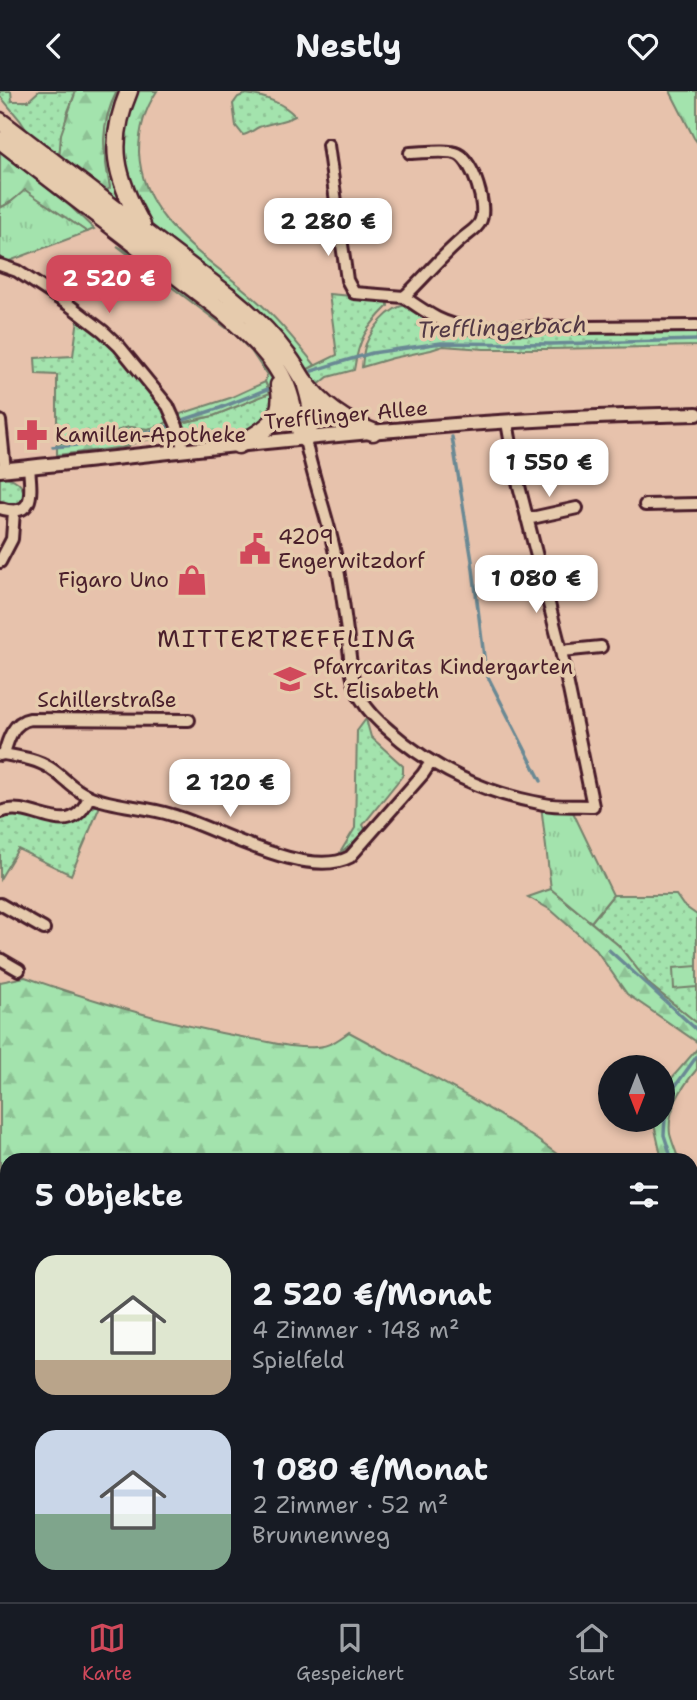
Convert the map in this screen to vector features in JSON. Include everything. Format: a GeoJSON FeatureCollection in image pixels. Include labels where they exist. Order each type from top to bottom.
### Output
{"type":"FeatureCollection","features":[{"type":"Feature","properties":{"kind":"highway"},"geometry":{"type":"LineString","coordinates":[[129,91],[117,127],[117,164],[127,196],[146,232]]}},
{"type":"Feature","properties":{"kind":"highway"},"geometry":{"type":"LineString","coordinates":[[0,121],[250,314],[287,355],[305,383],[329,409],[373,432]]}},
{"type":"Feature","properties":{"kind":"highway"},"geometry":{"type":"LineString","coordinates":[[0,140],[225,313],[253,338],[281,373],[287,386],[297,428],[305,439]]}},
{"type":"Feature","properties":{"kind":"highway"},"geometry":{"type":"LineString","coordinates":[[238,445],[263,431],[278,415],[282,399],[281,389],[270,360]]}},
{"type":"Feature","properties":{"kind":"highway"},"geometry":{"type":"LineString","coordinates":[[305,383],[310,398],[312,420],[305,439]]}},
{"type":"Feature","properties":{"kind":"main road","name":"Trefflinger Allee"},"geometry":{"type":"LineString","coordinates":[[2,470],[373,432],[507,422],[697,414]]}},
{"type":"Feature","properties":{"kind":"street"},"geometry":{"type":"LineString","coordinates":[[328,145],[347,280],[354,293],[404,297],[442,321],[472,328],[697,326]]}},
{"type":"Feature","properties":{"kind":"street"},"geometry":{"type":"LineString","coordinates":[[404,297],[472,231],[483,214],[474,172],[460,154],[410,153]]}},
{"type":"Feature","properties":{"kind":"street"},"geometry":{"type":"LineString","coordinates":[[0,265],[17,271],[69,305],[120,346],[163,398],[180,433],[183,450]]}},
{"type":"Feature","properties":{"kind":"street"},"geometry":{"type":"LineString","coordinates":[[0,421],[2,470]]}},
{"type":"Feature","properties":{"kind":"street"},"geometry":{"type":"LineString","coordinates":[[305,439],[336,560],[355,687],[372,714],[407,746],[454,775],[478,785],[546,805],[593,806],[561,651],[527,520],[507,422]]}},
{"type":"Feature","properties":{"kind":"street"},"geometry":{"type":"LineString","coordinates":[[0,508],[14,511],[24,508],[30,499],[29,467]]}},
{"type":"Feature","properties":{"kind":"street"},"geometry":{"type":"LineString","coordinates":[[645,505],[697,504]]}},
{"type":"Feature","properties":{"kind":"street"},"geometry":{"type":"LineString","coordinates":[[527,520],[578,508]]}},
{"type":"Feature","properties":{"kind":"street"},"geometry":{"type":"LineString","coordinates":[[0,562],[12,538],[14,511]]}},
{"type":"Feature","properties":{"kind":"street"},"geometry":{"type":"LineString","coordinates":[[561,651],[601,647]]}},
{"type":"Feature","properties":{"kind":"street","name":"Schillerstraße"},"geometry":{"type":"LineString","coordinates":[[2,754],[13,730],[22,720],[189,720]]}},
{"type":"Feature","properties":{"kind":"street"},"geometry":{"type":"LineString","coordinates":[[2,754],[33,759],[49,767],[75,790],[89,797],[169,814],[264,850],[303,862],[323,864],[350,857],[431,762]]}},
{"type":"Feature","properties":{"kind":"street"},"geometry":{"type":"LineString","coordinates":[[0,812],[16,809],[68,820],[81,813],[89,797]]}},
{"type":"Feature","properties":{"kind":"street"},"geometry":{"type":"LineString","coordinates":[[0,904],[44,929]]}},
{"type":"Feature","properties":{"kind":"street"},"geometry":{"type":"LineString","coordinates":[[0,959],[19,971]]}},
{"type":"Feature","properties":{"kind":"green space"},"geometry":{"type":"Polygon","coordinates":[[[0,91],[11,91],[12,101],[28,101],[39,91],[76,91],[67,114],[59,161],[35,143],[0,96],[0,91]]]}},
{"type":"Feature","properties":{"kind":"green space"},"geometry":{"type":"Polygon","coordinates":[[[76,91],[117,91],[105,127],[104,150],[110,188],[103,193],[59,161],[61,134],[76,91]]]}},
{"type":"Feature","properties":{"kind":"green space"},"geometry":{"type":"Polygon","coordinates":[[[117,91],[125,91],[134,218],[103,193],[110,187],[104,150],[105,127],[117,91]]]}},
{"type":"Feature","properties":{"kind":"green space"},"geometry":{"type":"Polygon","coordinates":[[[136,91],[157,91],[144,120],[139,152],[143,177],[164,218],[180,236],[262,306],[315,365],[306,370],[164,239],[138,209],[121,154],[125,120],[136,91]]]}},
{"type":"Feature","properties":{"kind":"green space"},"geometry":{"type":"Polygon","coordinates":[[[670,91],[697,91],[697,142],[694,138],[670,91]]]}},
{"type":"Feature","properties":{"kind":"green space"},"geometry":{"type":"Polygon","coordinates":[[[246,94],[273,101],[295,116],[243,135],[236,126],[233,104],[238,97],[246,94]]]}},
{"type":"Feature","properties":{"kind":"green space"},"geometry":{"type":"Polygon","coordinates":[[[0,151],[71,207],[94,229],[87,232],[25,191],[0,208],[0,151]]]}},
{"type":"Feature","properties":{"kind":"green space"},"geometry":{"type":"Polygon","coordinates":[[[25,190],[87,232],[4,263],[0,262],[0,208],[25,190]]]}},
{"type":"Feature","properties":{"kind":"green space"},"geometry":{"type":"Polygon","coordinates":[[[117,246],[145,261],[235,332],[252,349],[272,379],[275,390],[272,414],[252,432],[193,441],[184,434],[181,423],[213,416],[270,393],[265,382],[267,375],[251,351],[234,334],[117,246]]]}},
{"type":"Feature","properties":{"kind":"green space"},"geometry":{"type":"Polygon","coordinates":[[[329,294],[386,299],[388,306],[365,334],[354,370],[328,377],[317,386],[306,370],[337,355],[329,294]]]}},
{"type":"Feature","properties":{"kind":"green space"},"geometry":{"type":"Polygon","coordinates":[[[406,305],[437,323],[697,329],[697,346],[484,349],[443,346],[362,367],[365,347],[377,326],[387,314],[406,305]]]}},
{"type":"Feature","properties":{"kind":"green space"},"geometry":{"type":"Polygon","coordinates":[[[78,318],[110,343],[151,389],[171,419],[163,425],[148,429],[129,427],[57,444],[57,375],[36,374],[35,358],[73,356],[78,318]]]}},
{"type":"Feature","properties":{"kind":"green space"},"geometry":{"type":"Polygon","coordinates":[[[265,382],[270,393],[213,416],[181,423],[177,415],[230,398],[265,382]]]}},
{"type":"Feature","properties":{"kind":"green space"},"geometry":{"type":"Polygon","coordinates":[[[171,419],[176,433],[166,437],[139,441],[125,447],[57,455],[57,444],[129,427],[148,429],[163,425],[171,419]]]}},
{"type":"Feature","properties":{"kind":"green space"},"geometry":{"type":"Polygon","coordinates":[[[0,476],[18,483],[24,494],[22,500],[10,504],[0,502],[0,476]]]}},
{"type":"Feature","properties":{"kind":"green space"},"geometry":{"type":"Polygon","coordinates":[[[366,719],[371,737],[403,766],[403,775],[363,825],[366,831],[338,856],[355,828],[357,731],[366,719]]]}},
{"type":"Feature","properties":{"kind":"green space"},"geometry":{"type":"Polygon","coordinates":[[[541,805],[571,808],[613,895],[591,922],[551,889],[541,805]]]}},
{"type":"Feature","properties":{"kind":"green space"},"geometry":{"type":"Polygon","coordinates":[[[95,806],[100,806],[71,875],[18,849],[0,879],[0,818],[19,814],[63,825],[72,823],[95,806]]]}},
{"type":"Feature","properties":{"kind":"green space"},"geometry":{"type":"Polygon","coordinates":[[[551,889],[618,945],[650,985],[697,1023],[697,1042],[627,994],[596,950],[551,910],[528,897],[551,889]]]}},
{"type":"Feature","properties":{"kind":"green space"},"geometry":{"type":"Polygon","coordinates":[[[613,895],[676,895],[683,905],[697,915],[697,1023],[650,985],[618,945],[591,922],[613,895]]]}},
{"type":"Feature","properties":{"kind":"green space"},"geometry":{"type":"Polygon","coordinates":[[[697,966],[697,987],[674,989],[673,968],[697,966]]]}},
{"type":"Feature","properties":{"kind":"green space"},"geometry":{"type":"Polygon","coordinates":[[[25,977],[166,1020],[284,1045],[321,1046],[334,1042],[349,1032],[487,1108],[556,1153],[0,1153],[0,982],[25,977]]]}},
{"type":"Feature","properties":{"kind":"green space"},"geometry":{"type":"Polygon","coordinates":[[[697,1049],[697,1069],[676,1101],[676,1073],[697,1049]]]}},
{"type":"Feature","properties":{"kind":"green space"},"geometry":{"type":"Polygon","coordinates":[[[656,1132],[670,1132],[677,1153],[660,1153],[656,1132]]]}},
{"type":"Feature","properties":{"kind":"waterway","name":"Trefflingerbach"},"geometry":{"type":"LineString","coordinates":[[312,371],[372,353],[441,343],[551,344],[697,340]]}},
{"type":"Feature","properties":{"kind":"waterway","name":"Trefflingerbach"},"geometry":{"type":"LineString","coordinates":[[53,447],[89,444],[156,431],[268,389]]}},
{"type":"Feature","properties":{"kind":"waterway"},"geometry":{"type":"LineString","coordinates":[[452,437],[472,561],[486,673],[541,781]]}},
{"type":"Feature","properties":{"kind":"waterway"},"geometry":{"type":"LineString","coordinates":[[609,950],[697,1030]]}},
{"type":"Feature","properties":{"kind":"waterway"},"geometry":{"type":"LineString","coordinates":[[670,1153],[664,1135],[666,1099],[697,1056]]}},
{"type":"Feature","properties":{"kind":"place","name":"Kamillen-Apotheke"},"geometry":{"type":"Point","coordinates":[32,435]}},
{"type":"Feature","properties":{"kind":"place","name":"4209 Engerwitzdorf"},"geometry":{"type":"Point","coordinates":[255,549]}},
{"type":"Feature","properties":{"kind":"place","name":"Figaro Uno"},"geometry":{"type":"Point","coordinates":[192,580]}},
{"type":"Feature","properties":{"kind":"place","name":"Pfarrcaritas Kindergarten St. Elisabeth"},"geometry":{"type":"Point","coordinates":[290,679]}},
{"type":"Feature","properties":{"kind":"district","name":"MITTERTREFFLING"},"geometry":{"type":"Point","coordinates":[287,639]}}]}
